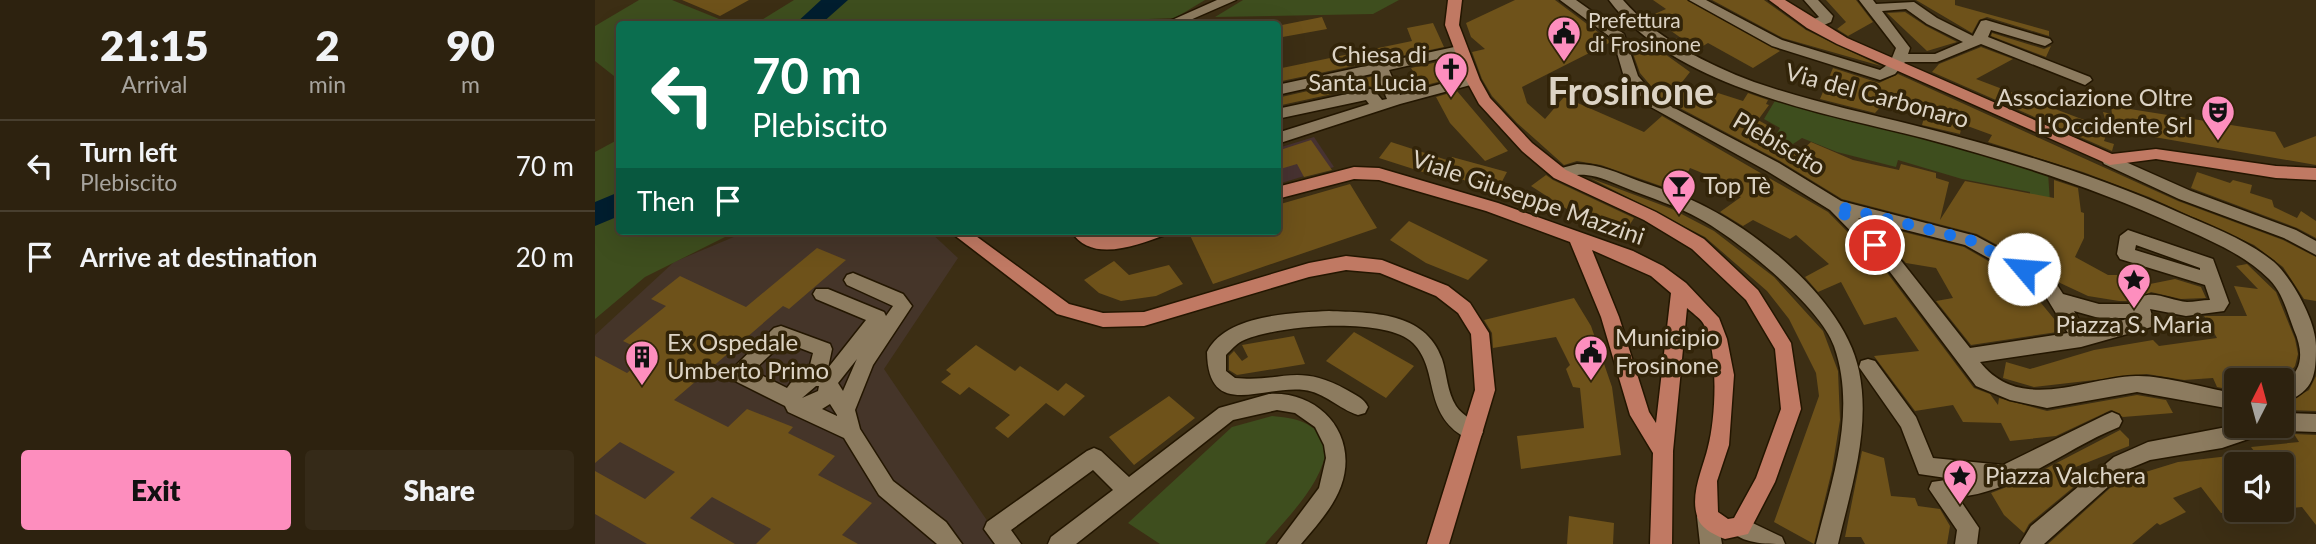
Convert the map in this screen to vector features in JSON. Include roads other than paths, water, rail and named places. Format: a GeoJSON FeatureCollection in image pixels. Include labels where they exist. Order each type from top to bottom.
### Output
{"type":"FeatureCollection","features":[{"type":"Feature","properties":{"kind":"main road"},"geometry":{"type":"LineString","coordinates":[[1455,0],[1452,25],[1459,50],[1484,101],[1528,147],[1560,174],[1650,216],[1697,244],[1752,295],[1784,348],[1791,409],[1765,482],[1740,527],[1725,529],[1708,517]]}},
{"type":"Feature","properties":{"kind":"main road"},"geometry":{"type":"LineString","coordinates":[[1776,0],[1812,26],[1899,61],[2110,160],[2156,154],[2276,172],[2316,174]]}},
{"type":"Feature","properties":{"kind":"main road","name":"Viale Giuseppe Mazzini"},"geometry":{"type":"LineString","coordinates":[[1281,192],[1354,173],[1379,174],[1492,206],[1627,256],[1657,271],[1710,318],[1718,339],[1724,375],[1719,445],[1707,481],[1708,517]]}},
{"type":"Feature","properties":{"kind":"main road"},"geometry":{"type":"LineString","coordinates":[[962,235],[1063,309],[1082,318],[1144,319],[1309,270],[1346,262],[1382,267],[1442,291],[1464,308],[1480,332],[1485,390],[1438,544]]}},
{"type":"Feature","properties":{"kind":"main road"},"geometry":{"type":"LineString","coordinates":[[1084,235],[1095,243],[1111,243],[1143,235]]}},
{"type":"Feature","properties":{"kind":"main road"},"geometry":{"type":"LineString","coordinates":[[1576,237],[1610,317],[1640,415],[1663,451]]}},
{"type":"Feature","properties":{"kind":"main road"},"geometry":{"type":"LineString","coordinates":[[1661,544],[1663,451],[1680,289]]}},
{"type":"Feature","properties":{"kind":"street"},"geometry":{"type":"LineString","coordinates":[[1177,21],[1229,0]]}},
{"type":"Feature","properties":{"kind":"street","name":"Plebiscito"},"geometry":{"type":"LineString","coordinates":[[1567,0],[1619,37],[1631,78],[1654,103],[1773,167],[1836,206],[1893,263],[1983,380],[2028,397],[2047,400],[2137,384],[2224,400]]}},
{"type":"Feature","properties":{"kind":"street","name":"Via del Carbonaro"},"geometry":{"type":"LineString","coordinates":[[1616,0],[1648,30],[1727,78],[1806,105],[2010,157],[2119,194],[2180,220],[2251,257],[2283,282],[2308,341],[2312,360],[2310,374],[2294,388]]}},
{"type":"Feature","properties":{"kind":"street"},"geometry":{"type":"LineString","coordinates":[[1696,0],[1777,43],[1880,75],[1891,73],[1903,48],[1869,4]]}},
{"type":"Feature","properties":{"kind":"street"},"geometry":{"type":"LineString","coordinates":[[1811,0],[1826,19],[1812,26]]}},
{"type":"Feature","properties":{"kind":"street"},"geometry":{"type":"LineString","coordinates":[[1869,4],[1909,5],[1932,21],[2085,80]]}},
{"type":"Feature","properties":{"kind":"street"},"geometry":{"type":"LineString","coordinates":[[1899,61],[1937,58],[1977,40],[1986,24],[2045,42]]}},
{"type":"Feature","properties":{"kind":"street"},"geometry":{"type":"LineString","coordinates":[[1281,89],[1459,50]]}},
{"type":"Feature","properties":{"kind":"street"},"geometry":{"type":"LineString","coordinates":[[1381,67],[1395,101]]}},
{"type":"Feature","properties":{"kind":"street"},"geometry":{"type":"LineString","coordinates":[[1281,138],[1378,106],[1473,80]]}},
{"type":"Feature","properties":{"kind":"street"},"geometry":{"type":"LineString","coordinates":[[1281,113],[1370,94],[1378,106]]}},
{"type":"Feature","properties":{"kind":"street"},"geometry":{"type":"LineString","coordinates":[[2110,160],[2185,195],[2290,234],[2316,249]]}},
{"type":"Feature","properties":{"kind":"street"},"geometry":{"type":"LineString","coordinates":[[1560,174],[1573,167],[1589,169],[1663,195],[1715,220],[1770,262],[1833,325],[1848,367],[1855,419],[1827,544]]}},
{"type":"Feature","properties":{"kind":"street"},"geometry":{"type":"LineString","coordinates":[[1836,206],[1970,240],[2046,282],[2081,339]]}},
{"type":"Feature","properties":{"kind":"street"},"geometry":{"type":"LineString","coordinates":[[845,410],[865,361],[903,306],[897,299],[853,280]]}},
{"type":"Feature","properties":{"kind":"street"},"geometry":{"type":"LineString","coordinates":[[2141,317],[2141,308],[2145,302],[2165,303],[2186,309],[2218,306],[2220,303],[2212,280]]}},
{"type":"Feature","properties":{"kind":"street"},"geometry":{"type":"LineString","coordinates":[[822,294],[878,317],[825,382]]}},
{"type":"Feature","properties":{"kind":"street"},"geometry":{"type":"LineString","coordinates":[[1964,356],[2081,339],[2145,322],[2135,311],[2099,311],[2058,300]]}},
{"type":"Feature","properties":{"kind":"street"},"geometry":{"type":"LineString","coordinates":[[1359,407],[1335,393],[1306,382],[1279,381],[1235,389],[1226,385],[1217,374],[1214,361],[1219,346],[1232,335],[1276,323],[1350,319],[1393,323],[1413,332],[1431,349],[1449,412],[1473,432]]}},
{"type":"Feature","properties":{"kind":"street"},"geometry":{"type":"LineString","coordinates":[[794,403],[805,408],[817,404],[827,396],[823,349],[781,333],[737,373],[794,403],[851,432]]}},
{"type":"Feature","properties":{"kind":"street"},"geometry":{"type":"LineString","coordinates":[[1868,367],[1909,424],[1926,467],[2003,474]]}},
{"type":"Feature","properties":{"kind":"street"},"geometry":{"type":"LineString","coordinates":[[825,382],[845,410],[851,432],[886,488],[938,529],[951,544]]}},
{"type":"Feature","properties":{"kind":"street"},"geometry":{"type":"LineString","coordinates":[[1059,544],[1226,414],[1251,405],[1284,402],[1312,411],[1331,429],[1338,458],[1330,488],[1289,544]]}},
{"type":"Feature","properties":{"kind":"street"},"geometry":{"type":"LineString","coordinates":[[1966,544],[1969,528],[1939,489],[1956,490],[1996,480],[2076,435],[2112,422]]}},
{"type":"Feature","properties":{"kind":"street"},"geometry":{"type":"LineString","coordinates":[[2294,422],[2316,423]]}},
{"type":"Feature","properties":{"kind":"street"},"geometry":{"type":"LineString","coordinates":[[2031,544],[2039,533],[2121,463],[2148,451],[2225,438]]}},
{"type":"Feature","properties":{"kind":"street"},"geometry":{"type":"LineString","coordinates":[[1010,544],[995,529],[1094,457],[1128,491]]}},
{"type":"Feature","properties":{"kind":"street"},"geometry":{"type":"LineString","coordinates":[[1708,517],[1711,544]]}},
{"type":"Feature","properties":{"kind":"street"},"geometry":{"type":"LineString","coordinates":[[1740,527],[1774,544]]}},
{"type":"Feature","properties":{"kind":"waterway"},"geometry":{"type":"LineString","coordinates":[[811,21],[836,0]]}},
{"type":"Feature","properties":{"kind":"waterway"},"geometry":{"type":"LineString","coordinates":[[595,215],[616,204]]}},
{"type":"Feature","properties":{"kind":"place","name":"Prefettura di Frosinone"},"geometry":{"type":"Point","coordinates":[1564,63]}},
{"type":"Feature","properties":{"kind":"place","name":"Chiesa di Santa Lucia"},"geometry":{"type":"Point","coordinates":[1451,99]}},
{"type":"Feature","properties":{"kind":"place","name":"Associazione Oltre L'Occidente Srl"},"geometry":{"type":"Point","coordinates":[2218,142]}},
{"type":"Feature","properties":{"kind":"place","name":"Top Tè"},"geometry":{"type":"Point","coordinates":[1679,216]}},
{"type":"Feature","properties":{"kind":"place","name":"Piazza S. Maria"},"geometry":{"type":"Point","coordinates":[2134,310]}},
{"type":"Feature","properties":{"kind":"place","name":"Municipio Frosinone"},"geometry":{"type":"Point","coordinates":[1591,382]}},
{"type":"Feature","properties":{"kind":"place","name":"Ex Ospedale Umberto Primo"},"geometry":{"type":"Point","coordinates":[642,387]}},
{"type":"Feature","properties":{"kind":"place","name":"Piazza Valchera"},"geometry":{"type":"Point","coordinates":[1960,506]}},
{"type":"Feature","properties":{"kind":"district","name":"Frosinone"},"geometry":{"type":"Point","coordinates":[1631,92]}}]}
